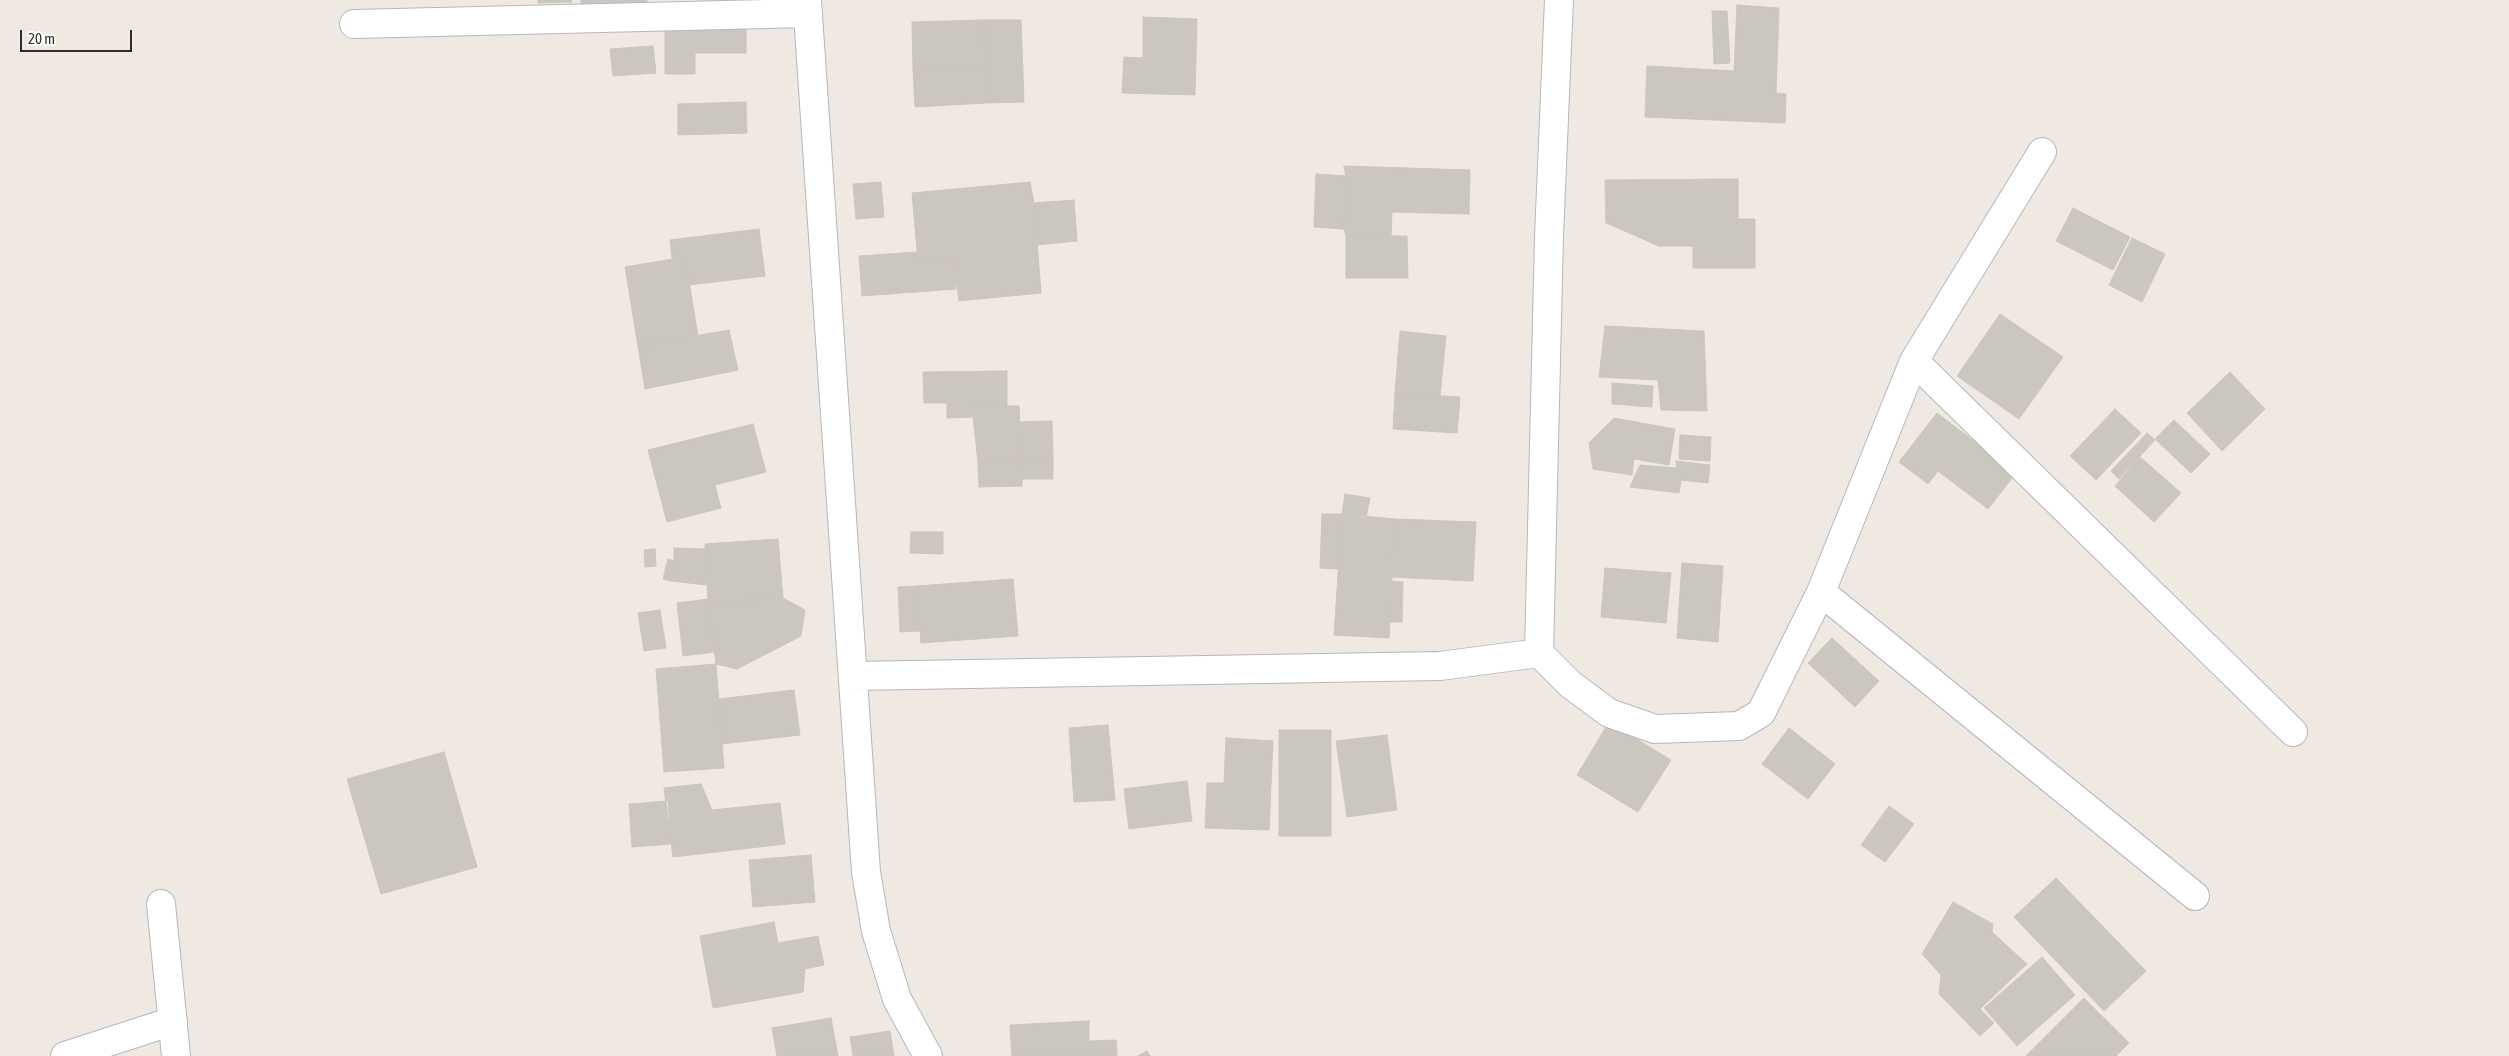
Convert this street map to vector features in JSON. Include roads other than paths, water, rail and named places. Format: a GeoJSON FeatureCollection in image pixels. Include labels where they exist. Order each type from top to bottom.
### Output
{"type":"FeatureCollection","features":[{"type":"Feature","properties":{"kind":"street"},"geometry":{"type":"LineString","coordinates":[[1559,0],[1549,236],[1539,653],[1570,684],[1609,713],[1655,729],[1739,726],[1761,713],[1821,592],[1914,361],[2042,152]]}},
{"type":"Feature","properties":{"kind":"street"},"geometry":{"type":"LineString","coordinates":[[354,24],[807,6],[845,590],[853,676],[866,872],[876,931],[897,999],[928,1056]]}},
{"type":"Feature","properties":{"kind":"street"},"geometry":{"type":"LineString","coordinates":[[1914,361],[2293,732]]}},
{"type":"Feature","properties":{"kind":"street"},"geometry":{"type":"LineString","coordinates":[[1821,592],[2195,896]]}},
{"type":"Feature","properties":{"kind":"street"},"geometry":{"type":"LineString","coordinates":[[853,676],[1440,666],[1539,653]]}},
{"type":"Feature","properties":{"kind":"street"},"geometry":{"type":"LineString","coordinates":[[161,904],[176,1056]]}},
{"type":"Feature","properties":{"kind":"street"},"geometry":{"type":"LineString","coordinates":[[65,1056],[173,1021]]}}]}
